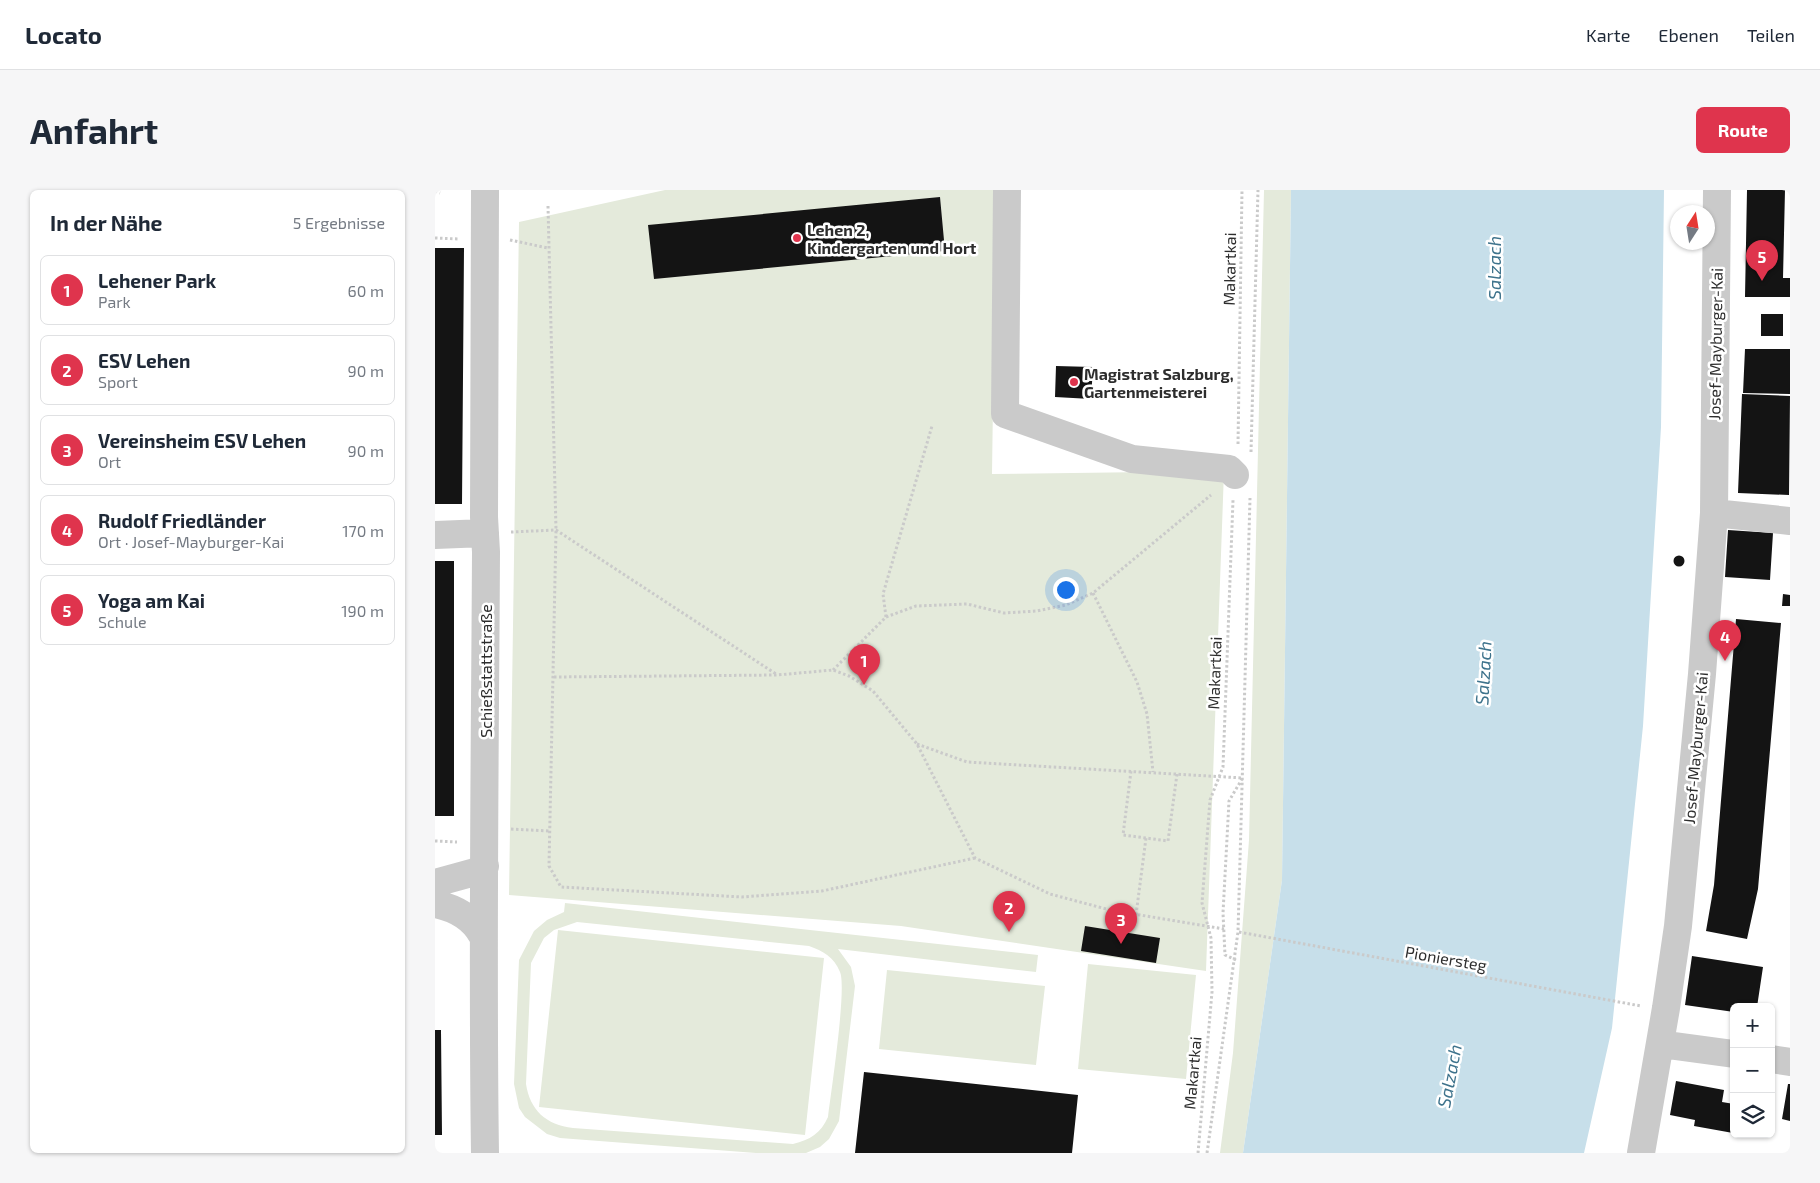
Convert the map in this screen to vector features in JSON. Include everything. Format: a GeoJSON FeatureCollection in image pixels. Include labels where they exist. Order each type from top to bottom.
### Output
{"type":"FeatureCollection","features":[{"type":"Feature","properties":{"kind":"street","name":"Schießstattstraße"},"geometry":{"type":"LineString","coordinates":[[485,1153],[482,935],[495,532],[493,190]]}},
{"type":"Feature","properties":{"kind":"street"},"geometry":{"type":"LineString","coordinates":[[1007,190],[1005,414],[1132,459],[1229,468],[1235,475]]}},
{"type":"Feature","properties":{"kind":"street","name":"Josef-Mayburger-Kai"},"geometry":{"type":"LineString","coordinates":[[1641,1153],[1660,1044],[1684,873],[1702,674],[1714,513],[1717,190]]}},
{"type":"Feature","properties":{"kind":"street"},"geometry":{"type":"LineString","coordinates":[[1714,513],[1790,521]]}},
{"type":"Feature","properties":{"kind":"street"},"geometry":{"type":"LineString","coordinates":[[435,535],[495,532]]}},
{"type":"Feature","properties":{"kind":"street"},"geometry":{"type":"LineString","coordinates":[[435,884],[475,872],[485,866]]}},
{"type":"Feature","properties":{"kind":"street"},"geometry":{"type":"LineString","coordinates":[[435,904],[448,906],[473,921],[482,935]]}},
{"type":"Feature","properties":{"kind":"street"},"geometry":{"type":"LineString","coordinates":[[1660,1044],[1730,1053]]}},
{"type":"Feature","properties":{"kind":"street"},"geometry":{"type":"LineString","coordinates":[[1775,1060],[1790,1062]]}},
{"type":"Feature","properties":{"kind":"path","name":"Makartkai"},"geometry":{"type":"LineString","coordinates":[[1198,1153],[1212,992],[1211,938],[1202,903],[1210,800],[1223,767],[1231,526],[1238,442],[1242,190]]}},
{"type":"Feature","properties":{"kind":"path"},"geometry":{"type":"LineString","coordinates":[[548,206],[555,530],[554,677],[549,866],[561,887],[742,897],[822,890],[975,858]]}},
{"type":"Feature","properties":{"kind":"path"},"geometry":{"type":"LineString","coordinates":[[435,238],[463,238]]}},
{"type":"Feature","properties":{"kind":"path"},"geometry":{"type":"LineString","coordinates":[[500,238],[549,248]]}},
{"type":"Feature","properties":{"kind":"path"},"geometry":{"type":"LineString","coordinates":[[886,617],[883,594],[931,426]]}},
{"type":"Feature","properties":{"kind":"path"},"geometry":{"type":"LineString","coordinates":[[833,670],[886,617],[916,606],[967,604],[1004,613],[1037,611],[1066,605],[1093,593],[1235,475]]}},
{"type":"Feature","properties":{"kind":"path"},"geometry":{"type":"LineString","coordinates":[[495,532],[555,530],[777,675]]}},
{"type":"Feature","properties":{"kind":"path"},"geometry":{"type":"LineString","coordinates":[[1093,593],[1137,682],[1147,714],[1153,772]]}},
{"type":"Feature","properties":{"kind":"path"},"geometry":{"type":"LineString","coordinates":[[554,677],[777,675],[833,670],[849,676],[873,690],[917,744],[975,858],[1050,894],[1136,915],[1224,929]]}},
{"type":"Feature","properties":{"kind":"path"},"geometry":{"type":"LineString","coordinates":[[917,744],[967,762],[1243,778],[1229,801],[1224,929],[1225,955],[1236,960]]}},
{"type":"Feature","properties":{"kind":"path"},"geometry":{"type":"LineString","coordinates":[[1131,771],[1123,835],[1168,841],[1177,774]]}},
{"type":"Feature","properties":{"kind":"path","name":"Makartkai"},"geometry":{"type":"LineString","coordinates":[[1207,1153],[1224,1021],[1240,932],[1243,778]]}},
{"type":"Feature","properties":{"kind":"path"},"geometry":{"type":"LineString","coordinates":[[505,828],[549,831]]}},
{"type":"Feature","properties":{"kind":"path"},"geometry":{"type":"LineString","coordinates":[[1136,915],[1146,838]]}},
{"type":"Feature","properties":{"kind":"path"},"geometry":{"type":"LineString","coordinates":[[435,841],[465,843]]}},
{"type":"Feature","properties":{"kind":"path","name":"Pioniersteg"},"geometry":{"type":"LineString","coordinates":[[1240,932],[1646,1007]]}},
{"type":"Feature","properties":{"kind":"green space"},"geometry":{"type":"Polygon","coordinates":[[[665,190],[996,190],[992,474],[1224,471],[1206,971],[901,926],[509,895],[519,222],[665,190]]]}},
{"type":"Feature","properties":{"kind":"green space"},"geometry":{"type":"Polygon","coordinates":[[[1264,190],[1291,190],[1282,880],[1243,1153],[1220,1153],[1233,1053],[1249,840],[1264,190]]]}},
{"type":"Feature","properties":{"kind":"green space"},"geometry":{"type":"Polygon","coordinates":[[[565,903],[1038,955],[1036,972],[838,949],[851,967],[855,986],[839,1121],[829,1139],[820,1147],[806,1153],[756,1153],[560,1138],[547,1134],[525,1117],[519,1108],[514,1084],[519,960],[534,931],[547,920],[564,912],[565,903]],[[577,922],[554,930],[544,938],[531,963],[526,1084],[531,1101],[547,1120],[573,1128],[793,1144],[810,1138],[818,1132],[828,1117],[840,1018],[842,982],[838,967],[831,958],[809,946],[577,922]]]}},
{"type":"Feature","properties":{"kind":"green space"},"geometry":{"type":"Polygon","coordinates":[[[558,930],[824,958],[805,1135],[539,1107],[558,930]]]}},
{"type":"Feature","properties":{"kind":"green space"},"geometry":{"type":"Polygon","coordinates":[[[1088,964],[1196,975],[1186,1079],[1078,1069],[1088,964]]]}},
{"type":"Feature","properties":{"kind":"green space"},"geometry":{"type":"Polygon","coordinates":[[[887,970],[1045,986],[1036,1065],[879,1049],[887,970]]]}},
{"type":"Feature","properties":{"kind":"water","name":"Salzach"},"geometry":{"type":"Polygon","coordinates":[[[1291,190],[1664,190],[1661,427],[1643,726],[1612,1028],[1584,1153],[1243,1153],[1282,880],[1291,190]]]}},
{"type":"Feature","properties":{"kind":"building"},"geometry":{"type":"Polygon","coordinates":[[[1747,190],[1785,190],[1783,278],[1790,278],[1790,297],[1745,297],[1747,190]]]}},
{"type":"Feature","properties":{"kind":"building","name":"Lehen 2, Kindergarten und Hort"},"geometry":{"type":"Polygon","coordinates":[[[940,197],[945,251],[654,279],[648,225],[940,197]]]}},
{"type":"Feature","properties":{"kind":"building"},"geometry":{"type":"Polygon","coordinates":[[[435,248],[464,248],[462,504],[435,504],[435,248]]]}},
{"type":"Feature","properties":{"kind":"building"},"geometry":{"type":"Polygon","coordinates":[[[1761,314],[1783,314],[1783,336],[1761,336],[1761,314]]]}},
{"type":"Feature","properties":{"kind":"building"},"geometry":{"type":"Polygon","coordinates":[[[1745,349],[1790,349],[1790,394],[1743,393],[1745,349]]]}},
{"type":"Feature","properties":{"kind":"building","name":"Magistrat Salzburg, Gartenmeisterei"},"geometry":{"type":"Polygon","coordinates":[[[1056,366],[1093,367],[1091,399],[1055,397],[1056,366]]]}},
{"type":"Feature","properties":{"kind":"building"},"geometry":{"type":"Polygon","coordinates":[[[1742,394],[1790,396],[1789,495],[1738,493],[1742,394]]]}},
{"type":"Feature","properties":{"kind":"building"},"geometry":{"type":"Polygon","coordinates":[[[1728,530],[1773,533],[1770,580],[1725,577],[1728,530]]]}},
{"type":"Feature","properties":{"kind":"building"},"geometry":{"type":"Polygon","coordinates":[[[1679,555],[1685,561],[1679,567],[1673,561],[1679,555]]]}},
{"type":"Feature","properties":{"kind":"building"},"geometry":{"type":"Polygon","coordinates":[[[435,561],[454,561],[454,816],[435,816],[435,561]]]}},
{"type":"Feature","properties":{"kind":"building"},"geometry":{"type":"Polygon","coordinates":[[[1783,594],[1790,595],[1790,606],[1782,606],[1783,594]]]}},
{"type":"Feature","properties":{"kind":"building"},"geometry":{"type":"Polygon","coordinates":[[[1736,619],[1781,623],[1758,889],[1747,939],[1706,931],[1714,885],[1736,619]]]}},
{"type":"Feature","properties":{"kind":"building"},"geometry":{"type":"Polygon","coordinates":[[[1085,926],[1160,938],[1156,963],[1081,951],[1085,926]]]}},
{"type":"Feature","properties":{"kind":"building"},"geometry":{"type":"Polygon","coordinates":[[[1692,956],[1763,967],[1758,1003],[1730,1003],[1730,1011],[1685,1005],[1692,956]]]}},
{"type":"Feature","properties":{"kind":"building"},"geometry":{"type":"Polygon","coordinates":[[[435,1030],[441,1030],[442,1135],[435,1135],[435,1030]]]}},
{"type":"Feature","properties":{"kind":"building"},"geometry":{"type":"Polygon","coordinates":[[[864,1072],[1078,1095],[1072,1153],[855,1153],[864,1072]]]}},
{"type":"Feature","properties":{"kind":"building"},"geometry":{"type":"Polygon","coordinates":[[[1676,1081],[1724,1090],[1722,1102],[1730,1103],[1730,1132],[1694,1126],[1695,1120],[1670,1115],[1676,1081]]]}},
{"type":"Feature","properties":{"kind":"building"},"geometry":{"type":"Polygon","coordinates":[[[1788,1084],[1790,1084],[1790,1121],[1782,1119],[1788,1084]]]}},
{"type":"Feature","properties":{"kind":"place","name":"Lehen 2, Kindergarten und Hort"},"geometry":{"type":"Point","coordinates":[797,238]}},
{"type":"Feature","properties":{"kind":"place","name":"Yoga am Kai"},"geometry":{"type":"Point","coordinates":[1762,281]}},
{"type":"Feature","properties":{"kind":"place","name":"Magistrat Salzburg, Gartenmeisterei"},"geometry":{"type":"Point","coordinates":[1074,382]}},
{"type":"Feature","properties":{"kind":"place","name":"Rudolf Friedländer"},"geometry":{"type":"Point","coordinates":[1725,661]}},
{"type":"Feature","properties":{"kind":"place","name":"Lehener Park"},"geometry":{"type":"Point","coordinates":[864,685]}},
{"type":"Feature","properties":{"kind":"place","name":"ESV Lehen"},"geometry":{"type":"Point","coordinates":[1009,932]}},
{"type":"Feature","properties":{"kind":"place","name":"Vereinsheim ESV Lehen"},"geometry":{"type":"Point","coordinates":[1121,944]}}]}
